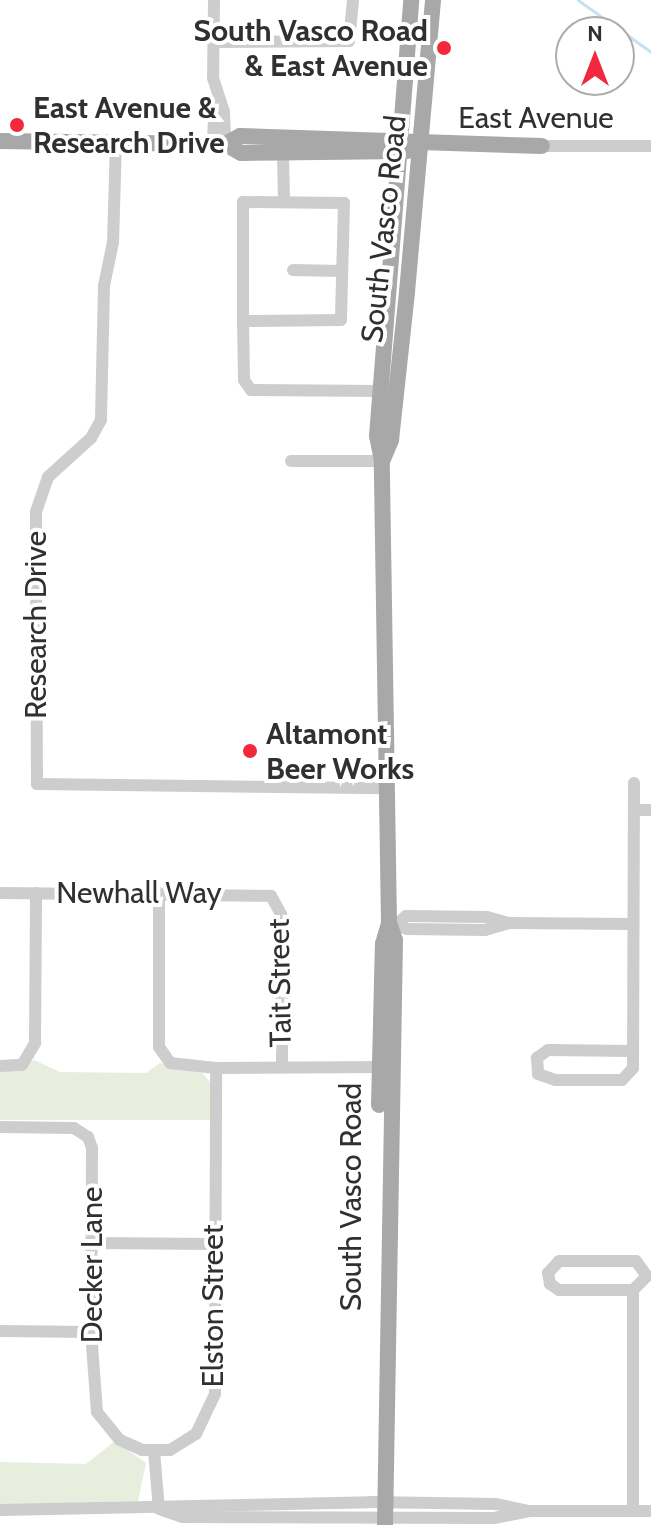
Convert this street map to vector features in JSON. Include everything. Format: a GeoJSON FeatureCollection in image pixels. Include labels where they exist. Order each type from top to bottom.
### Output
{"type":"FeatureCollection","features":[{"type":"Feature","properties":{"kind":"main road","name":"South Vasco Road"},"geometry":{"type":"LineString","coordinates":[[384,1515],[390,1420],[385,1067],[395,940],[387,788],[382,461],[377,436],[411,0]]}},
{"type":"Feature","properties":{"kind":"main road","name":"South Vasco Road"},"geometry":{"type":"LineString","coordinates":[[382,461],[391,440],[433,0]]}},
{"type":"Feature","properties":{"kind":"main road","name":"East Avenue"},"geometry":{"type":"LineString","coordinates":[[219,144],[240,136],[401,146]]}},
{"type":"Feature","properties":{"kind":"main road","name":"East Avenue"},"geometry":{"type":"LineString","coordinates":[[0,141],[219,144],[241,153],[283,154],[421,145],[542,146]]}},
{"type":"Feature","properties":{"kind":"street"},"geometry":{"type":"LineString","coordinates":[[214,0],[213,42],[219,103],[219,144]]}},
{"type":"Feature","properties":{"kind":"street"},"geometry":{"type":"LineString","coordinates":[[213,42],[349,41],[353,0]]}},
{"type":"Feature","properties":{"kind":"street","name":"Research Drive"},"geometry":{"type":"LineString","coordinates":[[116,142],[113,242],[104,286],[101,420],[91,438],[48,477],[36,512],[37,784],[387,788]]}},
{"type":"Feature","properties":{"kind":"street","name":"East Avenue"},"geometry":{"type":"LineString","coordinates":[[542,146],[651,146]]}},
{"type":"Feature","properties":{"kind":"street"},"geometry":{"type":"LineString","coordinates":[[283,154],[284,202]]}},
{"type":"Feature","properties":{"kind":"street"},"geometry":{"type":"LineString","coordinates":[[243,321],[341,320],[344,203],[243,202],[243,321],[244,380],[251,390],[381,391]]}},
{"type":"Feature","properties":{"kind":"street"},"geometry":{"type":"LineString","coordinates":[[293,270],[342,271]]}},
{"type":"Feature","properties":{"kind":"street"},"geometry":{"type":"LineString","coordinates":[[291,461],[382,461]]}},
{"type":"Feature","properties":{"kind":"street"},"geometry":{"type":"LineString","coordinates":[[632,1051],[548,1050],[537,1058],[538,1074],[555,1080],[622,1080],[633,1068],[634,783]]}},
{"type":"Feature","properties":{"kind":"street"},"geometry":{"type":"LineString","coordinates":[[635,810],[651,810]]}},
{"type":"Feature","properties":{"kind":"street","name":"Newhall Way"},"geometry":{"type":"LineString","coordinates":[[0,893],[265,894],[276,901]]}},
{"type":"Feature","properties":{"kind":"street"},"geometry":{"type":"LineString","coordinates":[[0,1066],[22,1065],[35,1043],[36,893]]}},
{"type":"Feature","properties":{"kind":"street"},"geometry":{"type":"LineString","coordinates":[[159,893],[159,1047],[162,1055],[181,1067],[385,1067]]}},
{"type":"Feature","properties":{"kind":"street","name":"Tait Street"},"geometry":{"type":"LineString","coordinates":[[276,901],[281,914],[282,1067]]}},
{"type":"Feature","properties":{"kind":"street"},"geometry":{"type":"LineString","coordinates":[[393,924],[407,929],[485,930],[510,923],[633,924]]}},
{"type":"Feature","properties":{"kind":"street","name":"Elston Street"},"geometry":{"type":"LineString","coordinates":[[154,1451],[170,1450],[196,1434],[213,1407],[216,1068]]}},
{"type":"Feature","properties":{"kind":"street","name":"Decker Lane"},"geometry":{"type":"LineString","coordinates":[[0,1127],[74,1128],[88,1137],[95,1243],[91,1332],[97,1412],[120,1440],[154,1451]]}},
{"type":"Feature","properties":{"kind":"street"},"geometry":{"type":"LineString","coordinates":[[95,1243],[213,1244]]}},
{"type":"Feature","properties":{"kind":"street"},"geometry":{"type":"LineString","coordinates":[[633,1290],[559,1290],[550,1284],[548,1273],[559,1261],[636,1261],[645,1266],[647,1276],[633,1290],[633,1511]]}},
{"type":"Feature","properties":{"kind":"street"},"geometry":{"type":"LineString","coordinates":[[0,1331],[91,1332]]}},
{"type":"Feature","properties":{"kind":"street"},"geometry":{"type":"LineString","coordinates":[[154,1451],[159,1509]]}},
{"type":"Feature","properties":{"kind":"street"},"geometry":{"type":"LineString","coordinates":[[0,1510],[159,1509],[182,1504],[384,1515],[496,1504],[529,1511],[651,1511]]}},
{"type":"Feature","properties":{"kind":"green space"},"geometry":{"type":"Polygon","coordinates":[[[34,1060],[60,1072],[146,1073],[160,1063],[202,1073],[210,1082],[213,1120],[0,1120],[0,1071],[18,1071],[34,1060]]]}},
{"type":"Feature","properties":{"kind":"green space"},"geometry":{"type":"Polygon","coordinates":[[[115,1441],[146,1463],[138,1501],[0,1505],[0,1462],[86,1464],[115,1441]]]}},
{"type":"Feature","properties":{"kind":"waterway"},"geometry":{"type":"LineString","coordinates":[[578,0],[651,52]]}},
{"type":"Feature","properties":{"kind":"place","name":"South Vasco Road & East Avenue"},"geometry":{"type":"Point","coordinates":[444,48]}},
{"type":"Feature","properties":{"kind":"place","name":"East Avenue & Research Drive"},"geometry":{"type":"Point","coordinates":[17,125]}},
{"type":"Feature","properties":{"kind":"place","name":"Altamont Beer Works"},"geometry":{"type":"Point","coordinates":[250,751]}}]}
